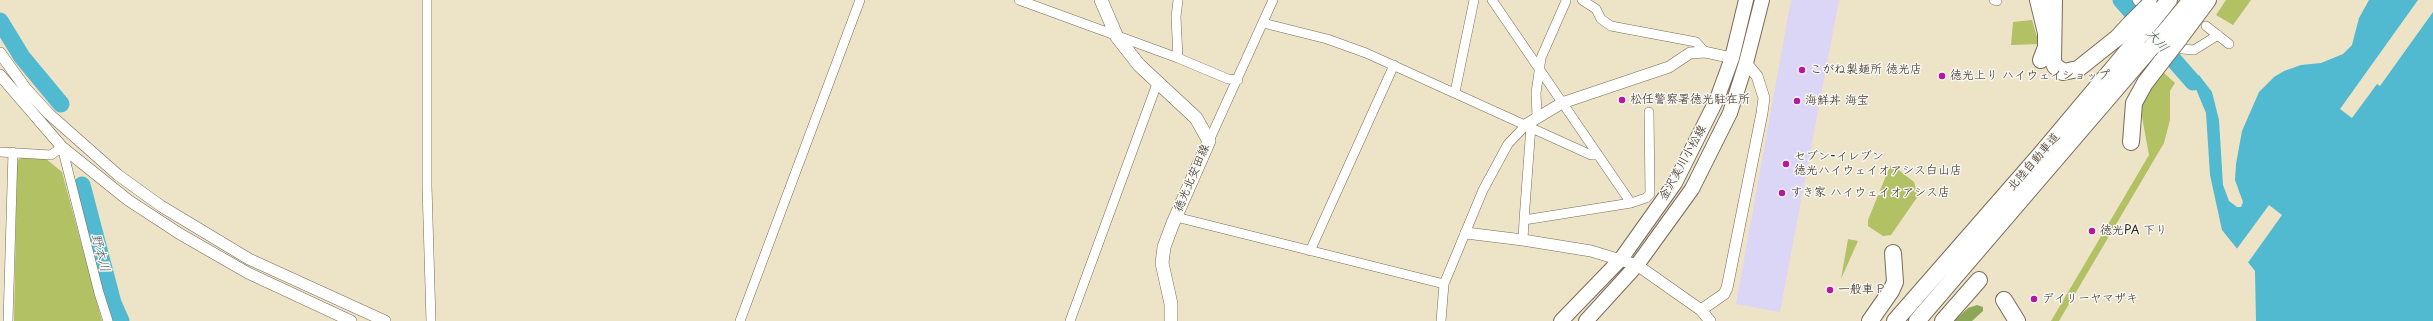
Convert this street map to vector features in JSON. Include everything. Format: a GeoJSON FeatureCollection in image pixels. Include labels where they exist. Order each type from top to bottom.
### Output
{"type":"FeatureCollection","features":[{"type":"Feature","properties":{"kind":"highway"},"geometry":{"type":"LineString","coordinates":[[2038,0],[2046,33],[2046,47],[2042,60]]}},
{"type":"Feature","properties":{"kind":"highway"},"geometry":{"type":"LineString","coordinates":[[2054,0],[2053,61],[2063,72],[2078,69],[2117,38],[2135,30]]}},
{"type":"Feature","properties":{"kind":"highway","name":"北陸自動車道"},"geometry":{"type":"LineString","coordinates":[[1895,321],[2040,155],[2135,30],[2149,5],[2169,0]]}},
{"type":"Feature","properties":{"kind":"highway","name":"北陸自動車道"},"geometry":{"type":"LineString","coordinates":[[1917,321],[2151,48],[2174,33],[2191,0]]}},
{"type":"Feature","properties":{"kind":"highway"},"geometry":{"type":"LineString","coordinates":[[2131,142],[2134,103],[2145,83],[2162,61],[2174,33],[2208,0]]}},
{"type":"Feature","properties":{"kind":"highway"},"geometry":{"type":"LineString","coordinates":[[1870,321],[1891,291],[1894,282],[1893,253]]}},
{"type":"Feature","properties":{"kind":"highway"},"geometry":{"type":"LineString","coordinates":[[1943,321],[1979,280]]}},
{"type":"Feature","properties":{"kind":"highway"},"geometry":{"type":"LineString","coordinates":[[2004,300],[2017,321]]}},
{"type":"Feature","properties":{"kind":"main road","name":"金沢美川小松線"},"geometry":{"type":"LineString","coordinates":[[1561,321],[1622,259],[1675,183],[1692,153],[1717,99],[1732,58],[1746,0]]}},
{"type":"Feature","properties":{"kind":"main road","name":"金沢美川小松線"},"geometry":{"type":"LineString","coordinates":[[1586,321],[1637,264],[1692,189],[1730,113],[1746,63],[1762,0]]}},
{"type":"Feature","properties":{"kind":"main road","name":"徳光北安田線"},"geometry":{"type":"LineString","coordinates":[[1102,1],[1117,37],[1139,65],[1196,118],[1209,141],[1164,247],[1162,263],[1171,304],[1171,321]]}},
{"type":"Feature","properties":{"kind":"street"},"geometry":{"type":"LineString","coordinates":[[427,0],[427,186],[431,321]]}},
{"type":"Feature","properties":{"kind":"street"},"geometry":{"type":"LineString","coordinates":[[740,321],[860,0]]}},
{"type":"Feature","properties":{"kind":"street"},"geometry":{"type":"LineString","coordinates":[[1019,0],[1178,58],[1228,79],[1238,80]]}},
{"type":"Feature","properties":{"kind":"street"},"geometry":{"type":"LineString","coordinates":[[1178,0],[1176,17],[1178,58]]}},
{"type":"Feature","properties":{"kind":"street"},"geometry":{"type":"LineString","coordinates":[[1209,141],[1273,0]]}},
{"type":"Feature","properties":{"kind":"street"},"geometry":{"type":"LineString","coordinates":[[1455,92],[1474,0]]}},
{"type":"Feature","properties":{"kind":"street"},"geometry":{"type":"LineString","coordinates":[[1492,0],[1631,203]]}},
{"type":"Feature","properties":{"kind":"street"},"geometry":{"type":"LineString","coordinates":[[1523,240],[1531,122],[1539,68],[1566,0]]}},
{"type":"Feature","properties":{"kind":"street"},"geometry":{"type":"LineString","coordinates":[[1582,0],[1596,9],[1602,19],[1611,26],[1696,42],[1705,52]]}},
{"type":"Feature","properties":{"kind":"street"},"geometry":{"type":"LineString","coordinates":[[2149,5],[2182,49],[2194,50],[2218,35]]}},
{"type":"Feature","properties":{"kind":"street"},"geometry":{"type":"LineString","coordinates":[[1263,23],[1327,39],[1394,65],[1455,92],[1531,122],[1591,155],[1598,155]]}},
{"type":"Feature","properties":{"kind":"street"},"geometry":{"type":"LineString","coordinates":[[2206,26],[2229,44]]}},
{"type":"Feature","properties":{"kind":"street"},"geometry":{"type":"LineString","coordinates":[[1441,321],[1444,284],[1483,190],[1508,144],[1531,122],[1562,103],[1668,67],[1690,53],[1705,52],[1732,58]]}},
{"type":"Feature","properties":{"kind":"street"},"geometry":{"type":"LineString","coordinates":[[0,53],[26,90],[49,114],[118,175],[161,206],[249,259],[385,321]]}},
{"type":"Feature","properties":{"kind":"street"},"geometry":{"type":"LineString","coordinates":[[1702,310],[1724,294],[1727,288],[1762,113],[1764,98],[1762,91],[1757,76],[1746,63]]}},
{"type":"Feature","properties":{"kind":"street"},"geometry":{"type":"LineString","coordinates":[[1310,251],[1394,65]]}},
{"type":"Feature","properties":{"kind":"street"},"geometry":{"type":"LineString","coordinates":[[0,75],[62,147],[128,200],[180,234],[248,273],[351,321]]}},
{"type":"Feature","properties":{"kind":"street"},"geometry":{"type":"LineString","coordinates":[[1070,321],[1158,82]]}},
{"type":"Feature","properties":{"kind":"street"},"geometry":{"type":"LineString","coordinates":[[1524,220],[1631,203],[1650,194],[1649,112]]}},
{"type":"Feature","properties":{"kind":"street"},"geometry":{"type":"LineString","coordinates":[[0,152],[51,155],[62,147]]}},
{"type":"Feature","properties":{"kind":"street"},"geometry":{"type":"LineString","coordinates":[[62,147],[99,293],[108,321]]}},
{"type":"Feature","properties":{"kind":"street"},"geometry":{"type":"LineString","coordinates":[[8,321],[13,152]]}},
{"type":"Feature","properties":{"kind":"street"},"geometry":{"type":"LineString","coordinates":[[1176,217],[1444,284]]}},
{"type":"Feature","properties":{"kind":"street"},"geometry":{"type":"LineString","coordinates":[[1466,233],[1591,251],[1637,264],[1702,310],[1710,321]]}},
{"type":"Feature","properties":{"kind":"shaded area"},"geometry":{"type":"Polygon","coordinates":[[[1791,0],[1839,0],[1780,312],[1736,304],[1791,0]]]}},
{"type":"Feature","properties":{"kind":"green space"},"geometry":{"type":"Polygon","coordinates":[[[2226,0],[2251,0],[2233,25],[2216,15],[2226,0]]]}},
{"type":"Feature","properties":{"kind":"green space"},"geometry":{"type":"Polygon","coordinates":[[[2032,20],[2039,44],[2011,45],[2013,22],[2032,20]]]}},
{"type":"Feature","properties":{"kind":"green space"},"geometry":{"type":"Polygon","coordinates":[[[2163,72],[2175,83],[2170,91],[2170,120],[2164,143],[2059,321],[2051,321],[2149,155],[2140,106],[2145,92],[2163,72]]]}},
{"type":"Feature","properties":{"kind":"green space"},"geometry":{"type":"Polygon","coordinates":[[[21,158],[45,158],[62,172],[102,321],[14,321],[17,165],[18,160],[21,158]]]}},
{"type":"Feature","properties":{"kind":"green space"},"geometry":{"type":"Polygon","coordinates":[[[1890,166],[1896,168],[1914,182],[1918,196],[1891,235],[1883,236],[1868,226],[1868,220],[1890,166]]]}},
{"type":"Feature","properties":{"kind":"green space"},"geometry":{"type":"Polygon","coordinates":[[[1848,239],[1858,241],[1841,279],[1848,239]]]}},
{"type":"Feature","properties":{"kind":"green space"},"geometry":{"type":"Polygon","coordinates":[[[1977,305],[1983,307],[1983,311],[1972,321],[1954,321],[1968,308],[1977,305]]]}},
{"type":"Feature","properties":{"kind":"water"},"geometry":{"type":"Polygon","coordinates":[[[2369,0],[2433,0],[2433,321],[2256,321],[2255,271],[2222,230],[2210,175],[2206,113],[2193,82],[2199,75],[2212,92],[2219,120],[2223,185],[2229,201],[2237,207],[2241,207],[2243,202],[2235,180],[2236,164],[2242,131],[2259,92],[2274,77],[2284,71],[2301,65],[2321,63],[2343,54],[2352,45],[2359,18],[2369,0]]]}},
{"type":"Feature","properties":{"kind":"pier"},"geometry":{"type":"Polygon","coordinates":[[[2418,0],[2433,0],[2433,12],[2380,86],[2377,84],[2352,118],[2340,109],[2418,0]]]}},
{"type":"Feature","properties":{"kind":"pier"},"geometry":{"type":"Polygon","coordinates":[[[2269,205],[2282,215],[2247,264],[2236,250],[2269,205]]]}},
{"type":"Feature","properties":{"kind":"waterway","name":"大川"},"geometry":{"type":"LineString","coordinates":[[2121,0],[2193,82]]}},
{"type":"Feature","properties":{"kind":"waterway","name":"野本川"},"geometry":{"type":"LineString","coordinates":[[0,21],[22,57],[61,104]]}},
{"type":"Feature","properties":{"kind":"waterway","name":"野本川"},"geometry":{"type":"LineString","coordinates":[[82,185],[113,303],[121,321]]}},
{"type":"Feature","properties":{"kind":"place","name":"こがね製麺所 徳光店"},"geometry":{"type":"Point","coordinates":[1802,70]}},
{"type":"Feature","properties":{"kind":"place","name":"徳光上り ハイウェイショップ"},"geometry":{"type":"Point","coordinates":[1942,76]}},
{"type":"Feature","properties":{"kind":"place","name":"松任警察署徳光駐在所"},"geometry":{"type":"Point","coordinates":[1622,100]}},
{"type":"Feature","properties":{"kind":"place","name":"海鮮丼 海宝"},"geometry":{"type":"Point","coordinates":[1797,101]}},
{"type":"Feature","properties":{"kind":"place","name":"セブン-イレブン 徳光ハイウェイオアシス白山店"},"geometry":{"type":"Point","coordinates":[1786,164]}},
{"type":"Feature","properties":{"kind":"place","name":"すき家 ハイウェイオアシス店"},"geometry":{"type":"Point","coordinates":[1782,193]}},
{"type":"Feature","properties":{"kind":"place","name":"徳光PA 下り"},"geometry":{"type":"Point","coordinates":[2092,231]}},
{"type":"Feature","properties":{"kind":"place","name":"一般車Ｐ"},"geometry":{"type":"Point","coordinates":[1830,290]}},
{"type":"Feature","properties":{"kind":"place","name":"デイリーヤマザキ"},"geometry":{"type":"Point","coordinates":[2034,299]}}]}
